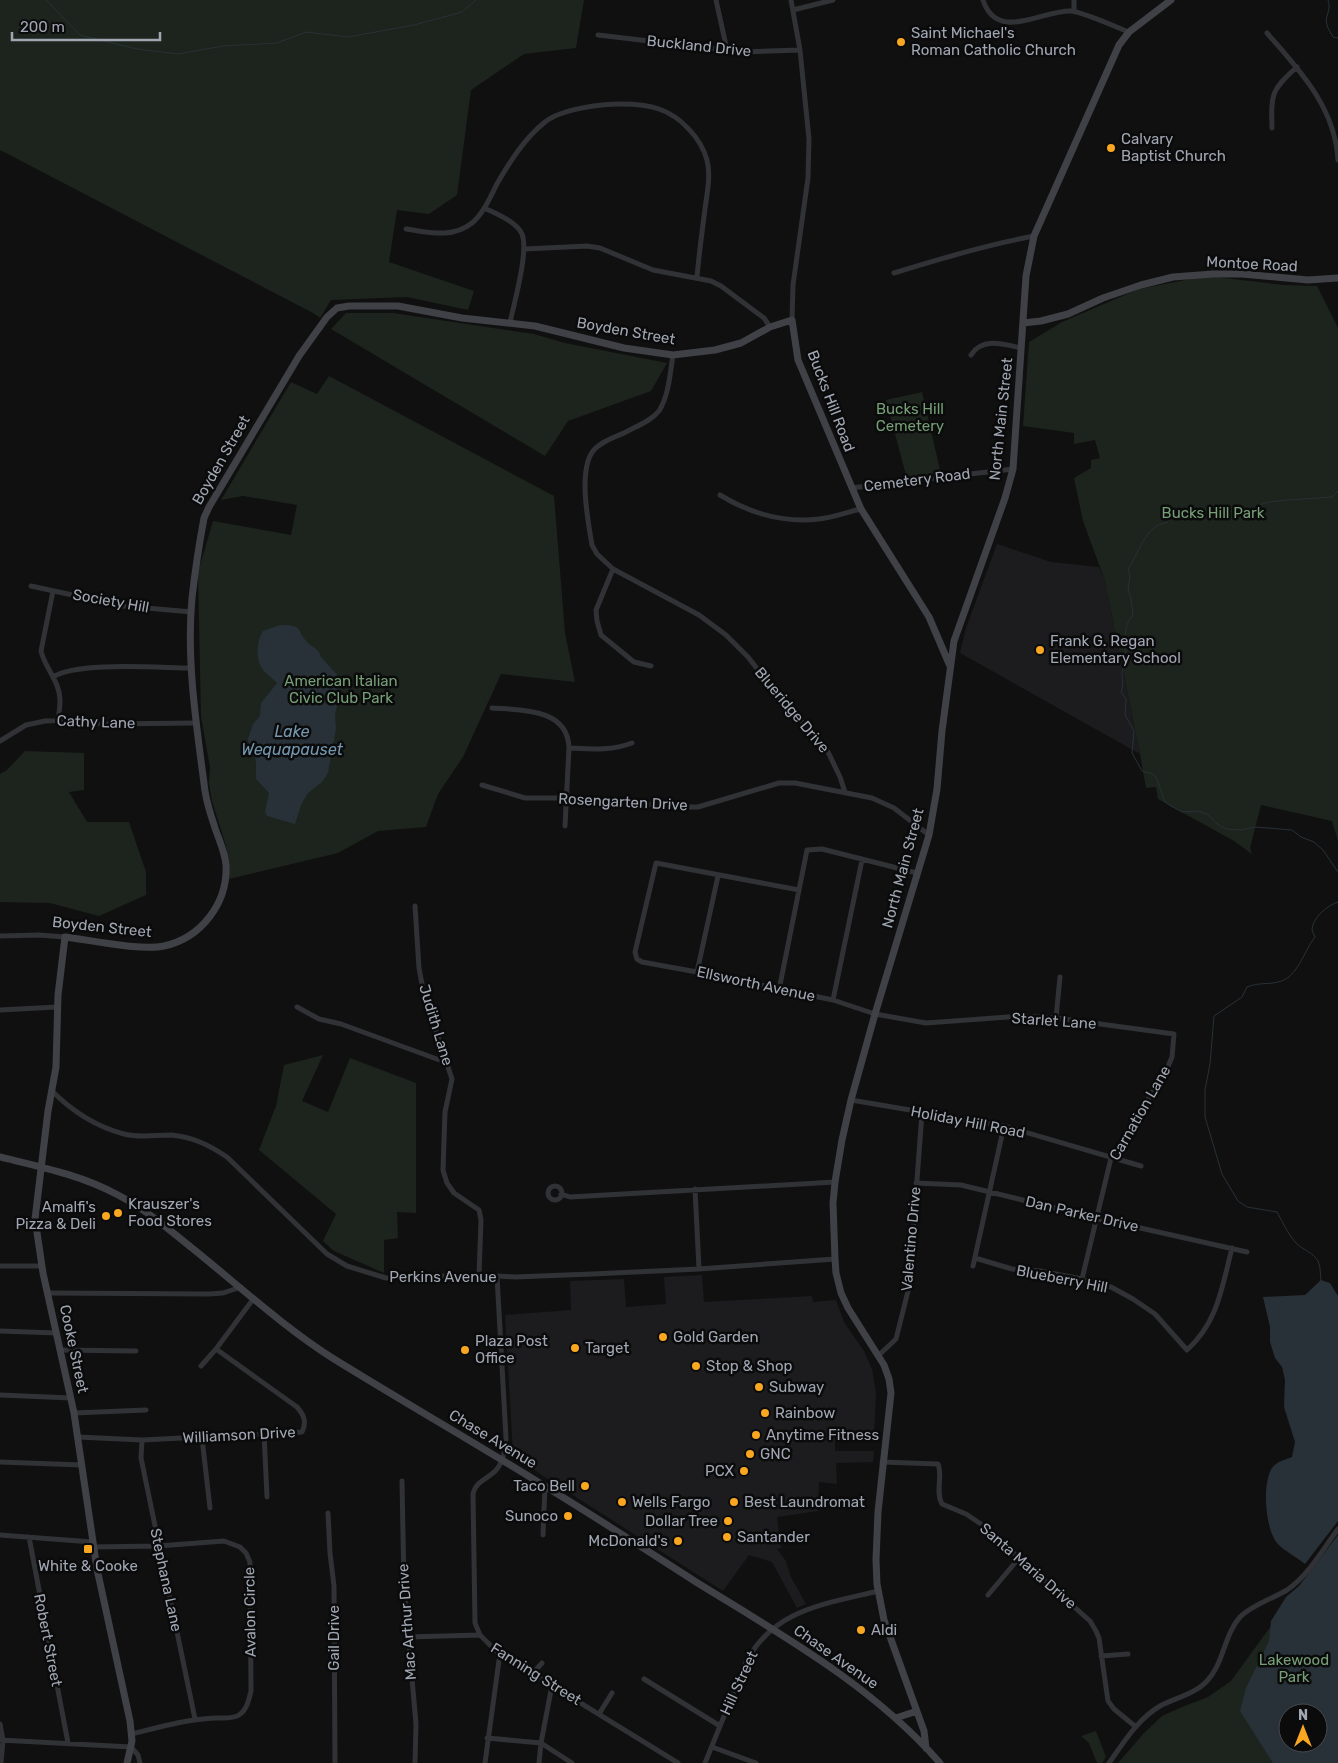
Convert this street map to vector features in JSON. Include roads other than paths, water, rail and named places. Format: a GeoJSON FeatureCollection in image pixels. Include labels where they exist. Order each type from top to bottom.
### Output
{"type":"FeatureCollection","features":[{"type":"Feature","properties":{"kind":"main road","name":"North Main Street"},"geometry":{"type":"LineString","coordinates":[[926,1748],[926,1734],[887,1628],[878,1591],[876,1552],[882,1462],[890,1393],[889,1379],[879,1355],[848,1308],[841,1292],[835,1260],[833,1203],[835,1182],[851,1100],[929,834],[937,788],[954,641],[1005,498],[1013,469],[1026,276],[1034,236],[1119,44],[1129,32],[1172,0]]}},
{"type":"Feature","properties":{"kind":"main road","name":"Montoe Road"},"geometry":{"type":"LineString","coordinates":[[1023,323],[1041,321],[1068,314],[1103,298],[1141,285],[1173,277],[1242,274],[1308,280],[1338,278]]}},
{"type":"Feature","properties":{"kind":"main road","name":"Boyden Street"},"geometry":{"type":"LineString","coordinates":[[65,937],[131,945],[164,946],[186,938],[210,917],[217,906],[222,893],[226,865],[207,805],[196,723],[192,668],[192,599],[204,518],[299,356],[327,317],[338,308],[349,306],[398,306],[462,318],[535,326],[624,348],[673,355],[715,350],[741,343],[770,327],[792,320]]}},
{"type":"Feature","properties":{"kind":"main road","name":"Bucks Hill Road"},"geometry":{"type":"LineString","coordinates":[[792,320],[798,360],[860,509],[928,617],[950,666]]}},
{"type":"Feature","properties":{"kind":"main road","name":"Cooke Street"},"geometry":{"type":"LineString","coordinates":[[65,937],[57,1007],[56,1062],[35,1219],[42,1266],[74,1413],[99,1580],[129,1714],[132,1734],[127,1763]]}},
{"type":"Feature","properties":{"kind":"main road","name":"Chase Avenue"},"geometry":{"type":"LineString","coordinates":[[0,1156],[41,1166],[93,1183],[127,1200],[162,1224],[300,1336],[545,1486],[772,1629],[846,1678],[896,1718],[926,1748]]}},
{"type":"Feature","properties":{"kind":"main road"},"geometry":{"type":"LineString","coordinates":[[896,1718],[917,1711]]}},
{"type":"Feature","properties":{"kind":"main road"},"geometry":{"type":"LineString","coordinates":[[926,1748],[940,1763]]}},
{"type":"Feature","properties":{"kind":"street"},"geometry":{"type":"LineString","coordinates":[[716,0],[728,50]]}},
{"type":"Feature","properties":{"kind":"street","name":"Bucks Hill Road"},"geometry":{"type":"LineString","coordinates":[[791,0],[800,50],[809,149],[808,178],[793,285],[792,320]]}},
{"type":"Feature","properties":{"kind":"street"},"geometry":{"type":"LineString","coordinates":[[793,10],[833,0]]}},
{"type":"Feature","properties":{"kind":"street"},"geometry":{"type":"LineString","coordinates":[[983,0],[991,14],[999,20],[1014,23],[1062,11],[1074,11],[1129,32]]}},
{"type":"Feature","properties":{"kind":"street"},"geometry":{"type":"LineString","coordinates":[[1074,0],[1074,11]]}},
{"type":"Feature","properties":{"kind":"street"},"geometry":{"type":"LineString","coordinates":[[1267,33],[1317,93],[1337,142],[1338,160]]}},
{"type":"Feature","properties":{"kind":"street","name":"Buckland Drive"},"geometry":{"type":"LineString","coordinates":[[598,35],[743,52],[800,50]]}},
{"type":"Feature","properties":{"kind":"street"},"geometry":{"type":"LineString","coordinates":[[1272,128],[1271,103],[1273,92],[1279,83],[1296,67]]}},
{"type":"Feature","properties":{"kind":"street"},"geometry":{"type":"LineString","coordinates":[[406,229],[437,234],[454,232],[472,223],[484,208],[525,140],[546,120],[574,110],[602,104],[631,104],[658,108],[678,119],[697,139],[707,160],[708,181],[697,277]]}},
{"type":"Feature","properties":{"kind":"street"},"geometry":{"type":"LineString","coordinates":[[484,208],[510,221],[522,233],[525,249],[510,323]]}},
{"type":"Feature","properties":{"kind":"street"},"geometry":{"type":"LineString","coordinates":[[894,273],[992,244],[1034,236]]}},
{"type":"Feature","properties":{"kind":"street"},"geometry":{"type":"LineString","coordinates":[[525,249],[587,246],[600,248],[652,270],[711,281],[721,286],[764,318],[770,327]]}},
{"type":"Feature","properties":{"kind":"street"},"geometry":{"type":"LineString","coordinates":[[972,355],[974,350],[980,346],[990,343],[1021,348]]}},
{"type":"Feature","properties":{"kind":"street","name":"Blueridge Drive"},"geometry":{"type":"LineString","coordinates":[[673,355],[668,387],[660,409],[647,421],[601,444],[594,450],[588,461],[585,470],[585,481],[592,545],[597,554],[613,569],[699,614],[726,635],[748,657],[790,712],[811,730],[821,742],[833,762],[846,792]]}},
{"type":"Feature","properties":{"kind":"street","name":"Cemetery Road"},"geometry":{"type":"LineString","coordinates":[[851,488],[1013,469]]}},
{"type":"Feature","properties":{"kind":"street"},"geometry":{"type":"LineString","coordinates":[[720,495],[734,504],[764,515],[791,521],[821,519],[860,509]]}},
{"type":"Feature","properties":{"kind":"street"},"geometry":{"type":"LineString","coordinates":[[613,569],[596,610],[597,621],[602,635],[634,662],[651,666]]}},
{"type":"Feature","properties":{"kind":"street","name":"Society Hill"},"geometry":{"type":"LineString","coordinates":[[31,586],[123,606],[192,612]]}},
{"type":"Feature","properties":{"kind":"street"},"geometry":{"type":"LineString","coordinates":[[53,590],[41,651],[53,677],[60,699],[58,720]]}},
{"type":"Feature","properties":{"kind":"street"},"geometry":{"type":"LineString","coordinates":[[53,677],[61,672],[84,668],[192,668]]}},
{"type":"Feature","properties":{"kind":"street"},"geometry":{"type":"LineString","coordinates":[[492,708],[532,711],[551,718],[565,730],[569,748],[565,826]]}},
{"type":"Feature","properties":{"kind":"street","name":"Cathy Lane"},"geometry":{"type":"LineString","coordinates":[[0,741],[26,725],[45,721],[72,720],[104,724],[196,723]]}},
{"type":"Feature","properties":{"kind":"street"},"geometry":{"type":"LineString","coordinates":[[569,748],[608,749],[619,748],[632,743]]}},
{"type":"Feature","properties":{"kind":"street","name":"Rosengarten Drive"},"geometry":{"type":"LineString","coordinates":[[482,785],[525,798],[566,798],[682,808],[698,807],[779,783],[795,783],[872,798],[894,808],[929,834]]}},
{"type":"Feature","properties":{"kind":"street"},"geometry":{"type":"LineString","coordinates":[[779,990],[807,850],[822,849],[917,873]]}},
{"type":"Feature","properties":{"kind":"street"},"geometry":{"type":"LineString","coordinates":[[833,1000],[862,860]]}},
{"type":"Feature","properties":{"kind":"street","name":"Ellsworth Avenue"},"geometry":{"type":"LineString","coordinates":[[718,876],[656,863],[635,952],[637,958],[642,962],[833,1000],[875,1014]]}},
{"type":"Feature","properties":{"kind":"street"},"geometry":{"type":"LineString","coordinates":[[697,972],[718,876],[799,890]]}},
{"type":"Feature","properties":{"kind":"street","name":"Judith Lane"},"geometry":{"type":"LineString","coordinates":[[415,906],[419,968],[424,995],[452,1079],[445,1112],[443,1170],[447,1183],[454,1193],[479,1210],[481,1220],[479,1275]]}},
{"type":"Feature","properties":{"kind":"street","name":"Boyden Street"},"geometry":{"type":"LineString","coordinates":[[0,936],[39,935],[65,937]]}},
{"type":"Feature","properties":{"kind":"street"},"geometry":{"type":"LineString","coordinates":[[1056,1018],[1060,978]]}},
{"type":"Feature","properties":{"kind":"street"},"geometry":{"type":"LineString","coordinates":[[0,1010],[57,1007]]}},
{"type":"Feature","properties":{"kind":"street"},"geometry":{"type":"LineString","coordinates":[[297,1007],[319,1019],[341,1024],[446,1062]]}},
{"type":"Feature","properties":{"kind":"street","name":"Starlet Lane"},"geometry":{"type":"LineString","coordinates":[[875,1014],[926,1023],[1023,1016],[1056,1018],[1174,1034]]}},
{"type":"Feature","properties":{"kind":"street","name":"Carnation Lane"},"geometry":{"type":"LineString","coordinates":[[1082,1279],[1111,1158],[1167,1069],[1172,1057],[1174,1034]]}},
{"type":"Feature","properties":{"kind":"street","name":"Perkins Avenue"},"geometry":{"type":"LineString","coordinates":[[52,1091],[65,1104],[107,1128],[126,1135],[170,1135],[192,1138],[210,1146],[227,1157],[327,1254],[347,1266],[386,1278],[479,1275],[515,1277],[699,1269],[835,1260]]}},
{"type":"Feature","properties":{"kind":"street","name":"Holiday Hill Road"},"geometry":{"type":"LineString","coordinates":[[851,1100],[922,1114],[1004,1126],[1141,1166]]}},
{"type":"Feature","properties":{"kind":"street","name":"Valentino Drive"},"geometry":{"type":"LineString","coordinates":[[879,1355],[896,1339],[907,1295],[912,1263],[922,1114]]}},
{"type":"Feature","properties":{"kind":"street"},"geometry":{"type":"LineString","coordinates":[[973,1266],[1004,1126]]}},
{"type":"Feature","properties":{"kind":"street"},"geometry":{"type":"LineString","coordinates":[[561,1194],[570,1197],[835,1182]]}},
{"type":"Feature","properties":{"kind":"street","name":"Dan Parker Drive"},"geometry":{"type":"LineString","coordinates":[[916,1183],[962,1186],[1247,1252]]}},
{"type":"Feature","properties":{"kind":"street"},"geometry":{"type":"LineString","coordinates":[[695,1189],[699,1269]]}},
{"type":"Feature","properties":{"kind":"street","name":"Blueberry Hill"},"geometry":{"type":"LineString","coordinates":[[975,1258],[1012,1269],[1040,1271],[1082,1279],[1111,1288],[1133,1299],[1155,1314],[1187,1350],[1200,1338],[1212,1318],[1220,1297],[1232,1248]]}},
{"type":"Feature","properties":{"kind":"street"},"geometry":{"type":"LineString","coordinates":[[0,1266],[42,1266]]}},
{"type":"Feature","properties":{"kind":"street"},"geometry":{"type":"LineString","coordinates":[[497,1276],[506,1432],[502,1460]]}},
{"type":"Feature","properties":{"kind":"street"},"geometry":{"type":"LineString","coordinates":[[48,1293],[209,1294],[223,1293],[241,1287]]}},
{"type":"Feature","properties":{"kind":"street"},"geometry":{"type":"LineString","coordinates":[[201,1366],[254,1298]]}},
{"type":"Feature","properties":{"kind":"street"},"geometry":{"type":"LineString","coordinates":[[0,1331],[57,1333]]}},
{"type":"Feature","properties":{"kind":"street","name":"Williamson Drive"},"geometry":{"type":"LineString","coordinates":[[78,1437],[142,1440],[302,1432],[305,1426],[304,1414],[298,1407],[216,1349]]}},
{"type":"Feature","properties":{"kind":"street"},"geometry":{"type":"LineString","coordinates":[[61,1350],[136,1351]]}},
{"type":"Feature","properties":{"kind":"street"},"geometry":{"type":"LineString","coordinates":[[0,1395],[71,1398]]}},
{"type":"Feature","properties":{"kind":"street"},"geometry":{"type":"LineString","coordinates":[[74,1413],[146,1410]]}},
{"type":"Feature","properties":{"kind":"street"},"geometry":{"type":"LineString","coordinates":[[264,1433],[267,1497]]}},
{"type":"Feature","properties":{"kind":"street"},"geometry":{"type":"LineString","coordinates":[[202,1438],[210,1508]]}},
{"type":"Feature","properties":{"kind":"street","name":"Stephana Lane"},"geometry":{"type":"LineString","coordinates":[[142,1440],[141,1458],[195,1719]]}},
{"type":"Feature","properties":{"kind":"street","name":"Fanning Street"},"geometry":{"type":"LineString","coordinates":[[502,1460],[494,1471],[477,1484],[473,1494],[474,1608],[475,1623],[480,1635],[500,1653],[678,1763]]}},
{"type":"Feature","properties":{"kind":"street"},"geometry":{"type":"LineString","coordinates":[[0,1462],[82,1465]]}},
{"type":"Feature","properties":{"kind":"street","name":"Santa Maria Drive"},"geometry":{"type":"LineString","coordinates":[[882,1462],[938,1464],[940,1469],[939,1498],[942,1504],[978,1521],[1092,1624],[1098,1635],[1108,1701],[1114,1709],[1136,1727]]}},
{"type":"Feature","properties":{"kind":"street","name":"Mac Arthur Drive"},"geometry":{"type":"LineString","coordinates":[[402,1482],[404,1588],[416,1724],[415,1763]]}},
{"type":"Feature","properties":{"kind":"street"},"geometry":{"type":"LineString","coordinates":[[543,1535],[545,1486]]}},
{"type":"Feature","properties":{"kind":"street","name":"Gail Drive"},"geometry":{"type":"LineString","coordinates":[[328,1513],[334,1586],[334,1763]]}},
{"type":"Feature","properties":{"kind":"street"},"geometry":{"type":"LineString","coordinates":[[1110,1763],[1136,1727],[1159,1707],[1194,1691],[1206,1682],[1216,1670],[1234,1625],[1242,1615],[1298,1582],[1338,1528]]}},
{"type":"Feature","properties":{"kind":"street","name":"Avalon Circle"},"geometry":{"type":"LineString","coordinates":[[0,1534],[93,1544],[158,1546],[224,1541],[240,1547],[246,1553],[250,1562],[251,1691],[249,1700],[239,1715],[231,1718],[195,1719],[132,1734]]}},
{"type":"Feature","properties":{"kind":"street","name":"Robert Street"},"geometry":{"type":"LineString","coordinates":[[29,1537],[68,1743]]}},
{"type":"Feature","properties":{"kind":"street"},"geometry":{"type":"LineString","coordinates":[[988,1595],[1019,1558]]}},
{"type":"Feature","properties":{"kind":"street","name":"Hill Street"},"geometry":{"type":"LineString","coordinates":[[705,1763],[747,1659],[757,1644],[772,1629],[786,1618],[800,1611],[878,1591]]}},
{"type":"Feature","properties":{"kind":"street"},"geometry":{"type":"LineString","coordinates":[[407,1637],[480,1635]]}},
{"type":"Feature","properties":{"kind":"street"},"geometry":{"type":"LineString","coordinates":[[484,1763],[500,1653]]}},
{"type":"Feature","properties":{"kind":"street"},"geometry":{"type":"LineString","coordinates":[[1101,1656],[1128,1654]]}},
{"type":"Feature","properties":{"kind":"street"},"geometry":{"type":"LineString","coordinates":[[533,1673],[542,1663]]}},
{"type":"Feature","properties":{"kind":"street"},"geometry":{"type":"LineString","coordinates":[[644,1679],[720,1726]]}},
{"type":"Feature","properties":{"kind":"street"},"geometry":{"type":"LineString","coordinates":[[539,1763],[552,1685]]}},
{"type":"Feature","properties":{"kind":"street"},"geometry":{"type":"LineString","coordinates":[[599,1714],[612,1693]]}},
{"type":"Feature","properties":{"kind":"street"},"geometry":{"type":"LineString","coordinates":[[0,1724],[2,1763]]}},
{"type":"Feature","properties":{"kind":"street"},"geometry":{"type":"LineString","coordinates":[[488,1738],[541,1743],[572,1763]]}},
{"type":"Feature","properties":{"kind":"street"},"geometry":{"type":"LineString","coordinates":[[2,1740],[131,1747],[138,1755],[140,1763]]}},
{"type":"Feature","properties":{"kind":"street"},"geometry":{"type":"LineString","coordinates":[[712,1747],[756,1763]]}},
{"type":"Feature","properties":{"kind":"water","name":"Lake Wequapauset"},"geometry":{"type":"Polygon","coordinates":[[[280,625],[296,627],[341,679],[341,690],[335,714],[336,729],[328,773],[322,782],[308,793],[301,805],[295,824],[267,816],[265,812],[269,793],[256,779],[255,757],[250,750],[248,739],[253,724],[260,716],[261,703],[277,683],[265,672],[259,663],[259,641],[263,631],[280,625]]]}},
{"type":"Feature","properties":{"kind":"water"},"geometry":{"type":"Polygon","coordinates":[[[1321,1280],[1330,1283],[1338,1296],[1338,1521],[1305,1564],[1277,1543],[1270,1527],[1266,1506],[1267,1484],[1272,1468],[1281,1461],[1292,1457],[1295,1442],[1284,1407],[1285,1380],[1282,1367],[1275,1358],[1270,1342],[1270,1327],[1263,1297],[1305,1295],[1321,1280]]]}},
{"type":"Feature","properties":{"kind":"water"},"geometry":{"type":"Polygon","coordinates":[[[1338,1535],[1338,1763],[1273,1763],[1240,1711],[1246,1688],[1269,1641],[1271,1621],[1286,1597],[1299,1586],[1338,1535]]]}},
{"type":"Feature","properties":{"kind":"waterway"},"geometry":{"type":"LineString","coordinates":[[46,0],[80,35],[137,49],[178,54],[223,46],[277,43],[306,32],[348,37],[414,25],[462,12],[476,0]]}},
{"type":"Feature","properties":{"kind":"waterway"},"geometry":{"type":"LineString","coordinates":[[1328,0],[1327,25],[1333,37],[1338,38]]}},
{"type":"Feature","properties":{"kind":"waterway"},"geometry":{"type":"LineString","coordinates":[[1338,491],[1332,497],[1269,502],[1248,510],[1194,510],[1184,512],[1153,529],[1143,541],[1128,569],[1130,576],[1128,590],[1133,615],[1127,625],[1125,635],[1125,659],[1121,692],[1126,699],[1125,715],[1134,731],[1132,753],[1142,771],[1153,774],[1157,779],[1165,802],[1182,812],[1198,811],[1207,814],[1217,824],[1226,829],[1241,830],[1255,827],[1292,830],[1301,837],[1314,842],[1323,850],[1338,872]]}},
{"type":"Feature","properties":{"kind":"waterway"},"geometry":{"type":"LineString","coordinates":[[1321,1281],[1318,1261],[1296,1243],[1277,1212],[1247,1207],[1238,1201],[1222,1174],[1205,1117],[1205,1090],[1210,1064],[1214,1016],[1242,997],[1247,987],[1278,982],[1285,980],[1291,975],[1300,964],[1315,937],[1312,929],[1315,920],[1326,909],[1338,902]]}},
{"type":"Feature","properties":{"kind":"place","name":"Saint Michael's Roman Catholic Church"},"geometry":{"type":"Point","coordinates":[901,42]}},
{"type":"Feature","properties":{"kind":"place","name":"Calvary Baptist Church"},"geometry":{"type":"Point","coordinates":[1111,148]}},
{"type":"Feature","properties":{"kind":"place","name":"Frank G. Regan Elementary School"},"geometry":{"type":"Point","coordinates":[1040,650]}},
{"type":"Feature","properties":{"kind":"place","name":"Krauszer's Food Stores"},"geometry":{"type":"Point","coordinates":[118,1213]}},
{"type":"Feature","properties":{"kind":"place","name":"Amalfi's Pizza & Deli"},"geometry":{"type":"Point","coordinates":[106,1216]}},
{"type":"Feature","properties":{"kind":"place","name":"Gold Garden"},"geometry":{"type":"Point","coordinates":[663,1337]}},
{"type":"Feature","properties":{"kind":"place","name":"Target"},"geometry":{"type":"Point","coordinates":[575,1348]}},
{"type":"Feature","properties":{"kind":"place","name":"Plaza Post Office"},"geometry":{"type":"Point","coordinates":[465,1350]}},
{"type":"Feature","properties":{"kind":"place","name":"Stop & Shop"},"geometry":{"type":"Point","coordinates":[696,1366]}},
{"type":"Feature","properties":{"kind":"place","name":"Subway"},"geometry":{"type":"Point","coordinates":[759,1387]}},
{"type":"Feature","properties":{"kind":"place","name":"Rainbow"},"geometry":{"type":"Point","coordinates":[765,1413]}},
{"type":"Feature","properties":{"kind":"place","name":"Anytime Fitness"},"geometry":{"type":"Point","coordinates":[756,1435]}},
{"type":"Feature","properties":{"kind":"place","name":"GNC"},"geometry":{"type":"Point","coordinates":[750,1454]}},
{"type":"Feature","properties":{"kind":"place","name":"PCX"},"geometry":{"type":"Point","coordinates":[744,1471]}},
{"type":"Feature","properties":{"kind":"place","name":"Taco Bell"},"geometry":{"type":"Point","coordinates":[585,1486]}},
{"type":"Feature","properties":{"kind":"place","name":"Wells Fargo"},"geometry":{"type":"Point","coordinates":[622,1502]}},
{"type":"Feature","properties":{"kind":"place","name":"Best Laundromat"},"geometry":{"type":"Point","coordinates":[734,1502]}},
{"type":"Feature","properties":{"kind":"place","name":"Sunoco"},"geometry":{"type":"Point","coordinates":[568,1516]}},
{"type":"Feature","properties":{"kind":"place","name":"Dollar Tree"},"geometry":{"type":"Point","coordinates":[728,1521]}},
{"type":"Feature","properties":{"kind":"place","name":"Santander"},"geometry":{"type":"Point","coordinates":[727,1537]}},
{"type":"Feature","properties":{"kind":"place","name":"McDonald's"},"geometry":{"type":"Point","coordinates":[678,1541]}},
{"type":"Feature","properties":{"kind":"place","name":"White & Cooke"},"geometry":{"type":"Point","coordinates":[88,1549]}},
{"type":"Feature","properties":{"kind":"place","name":"Aldi"},"geometry":{"type":"Point","coordinates":[861,1630]}},
{"type":"Feature","properties":{"kind":"park label","name":"Bucks Hill Cemetery"},"geometry":{"type":"Point","coordinates":[910,418]}},
{"type":"Feature","properties":{"kind":"park label","name":"Bucks Hill Park"},"geometry":{"type":"Point","coordinates":[1213,513]}},
{"type":"Feature","properties":{"kind":"park label","name":"American Italian Civic Club Park"},"geometry":{"type":"Point","coordinates":[341,690]}},
{"type":"Feature","properties":{"kind":"park label","name":"Lakewood Park"},"geometry":{"type":"Point","coordinates":[1294,1668]}}]}
